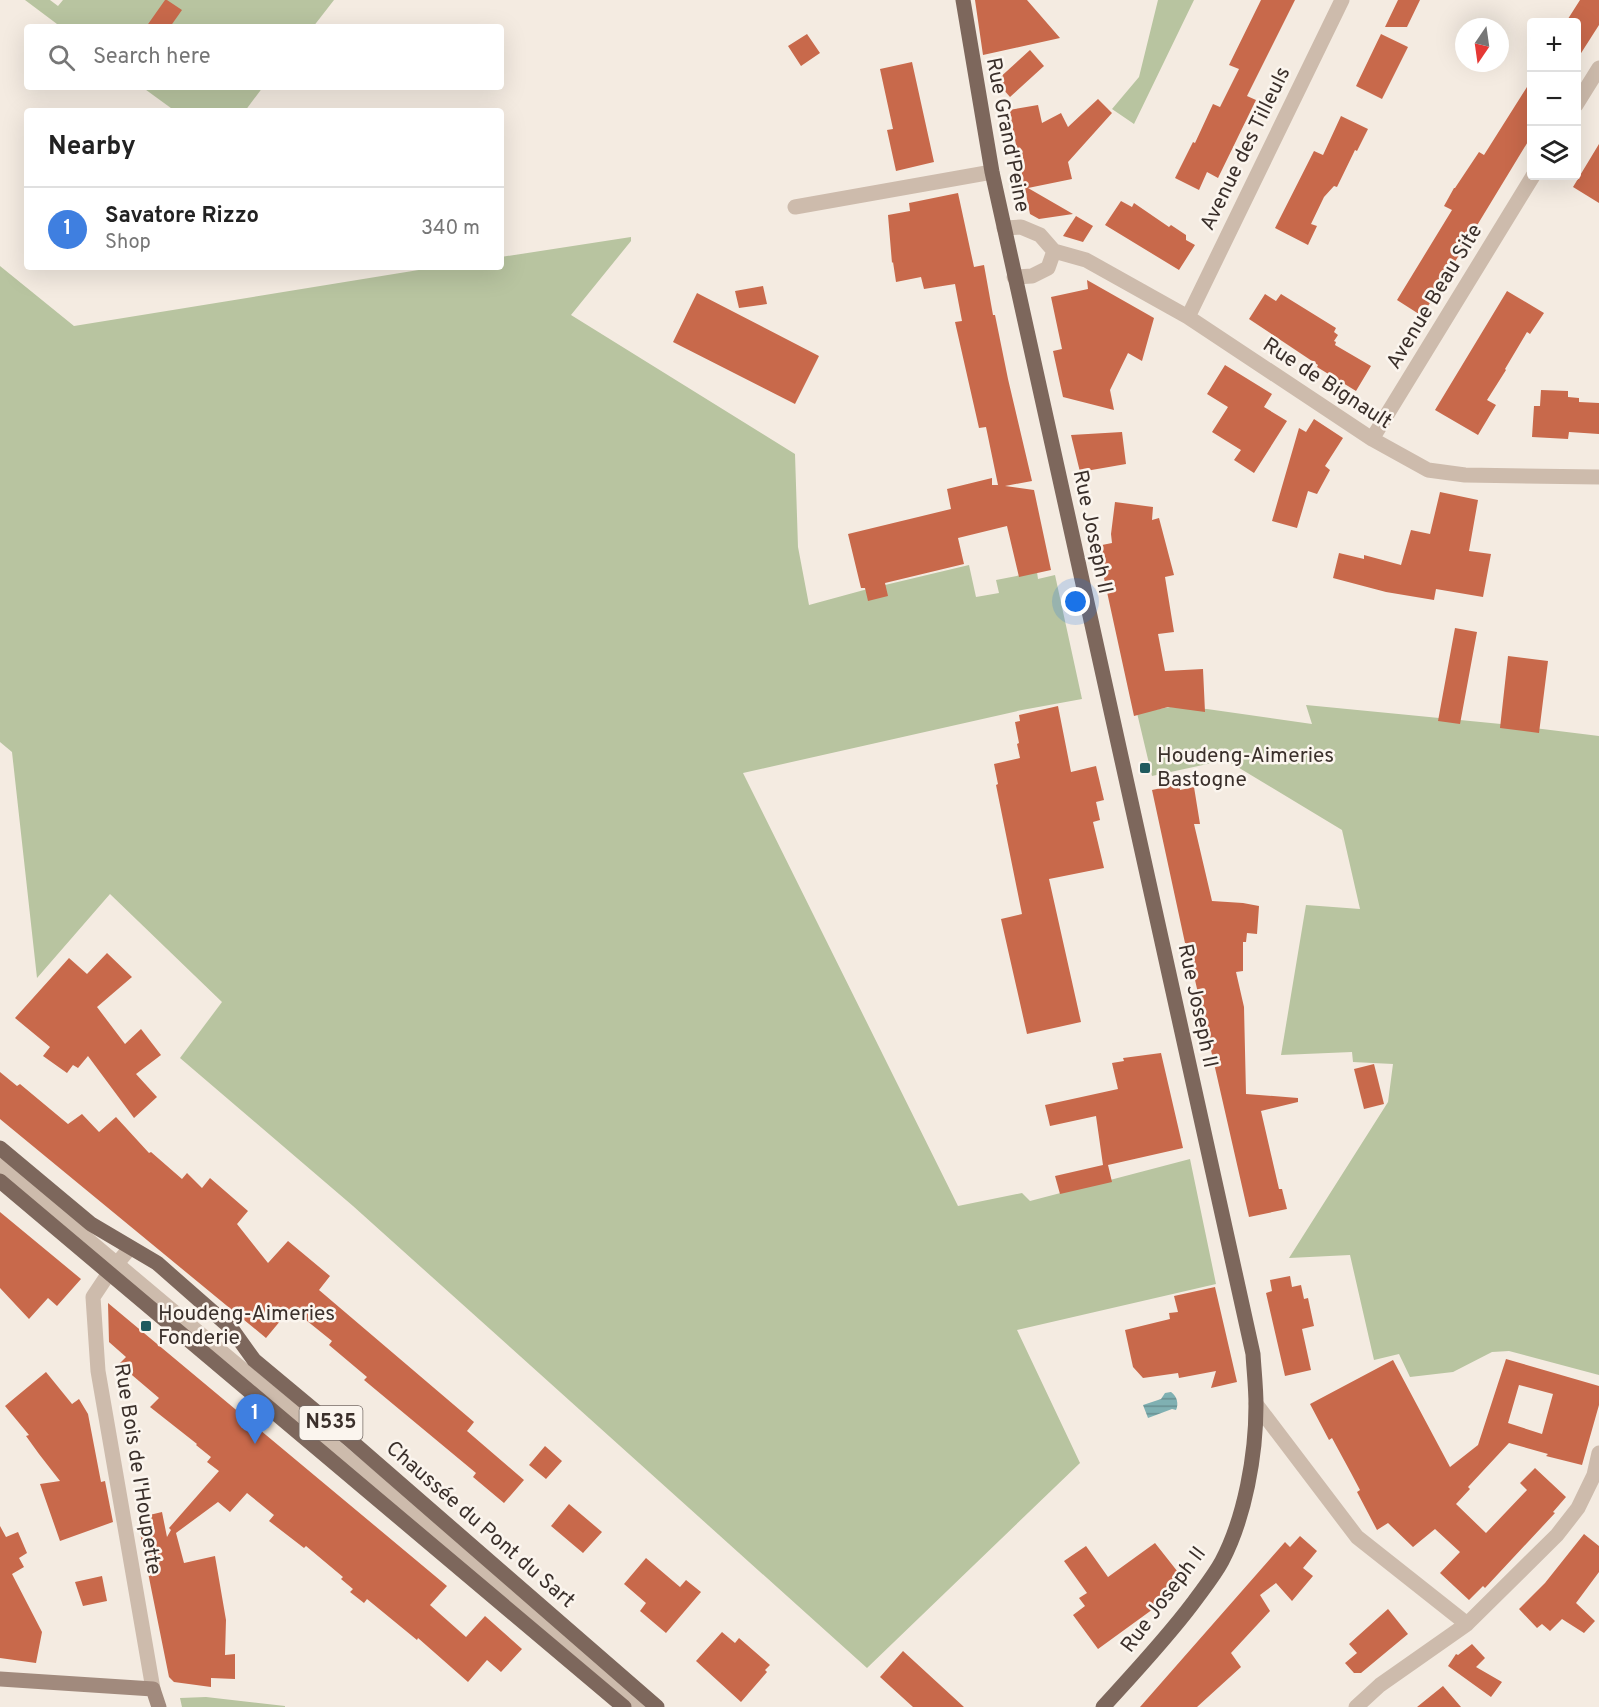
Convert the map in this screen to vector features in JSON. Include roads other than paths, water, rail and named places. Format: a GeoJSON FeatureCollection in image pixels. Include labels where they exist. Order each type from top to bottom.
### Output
{"type":"FeatureCollection","features":[{"type":"Feature","properties":{"kind":"main road","name":"Rue Grand'Peine"},"geometry":{"type":"LineString","coordinates":[[963,0],[992,172],[1014,277]]}},
{"type":"Feature","properties":{"kind":"main road","name":"Rue Joseph II"},"geometry":{"type":"LineString","coordinates":[[1014,277],[1253,1354],[1256,1404],[1254,1440],[1243,1504],[1222,1561],[1171,1633],[1103,1707]]}},
{"type":"Feature","properties":{"kind":"main road","name":"Chaussée du Pont du Sart"},"geometry":{"type":"LineString","coordinates":[[0,1148],[91,1224],[157,1263],[223,1320],[255,1360],[657,1707]]}},
{"type":"Feature","properties":{"kind":"main road","name":"N535"},"geometry":{"type":"LineString","coordinates":[[0,1181],[113,1269],[624,1707]]}},
{"type":"Feature","properties":{"kind":"street","name":"Avenue des Tilleuls"},"geometry":{"type":"LineString","coordinates":[[1188,317],[1342,0]]}},
{"type":"Feature","properties":{"kind":"street"},"geometry":{"type":"LineString","coordinates":[[1581,97],[1599,68]]}},
{"type":"Feature","properties":{"kind":"street"},"geometry":{"type":"LineString","coordinates":[[795,207],[992,172]]}},
{"type":"Feature","properties":{"kind":"street","name":"Avenue Beau Site"},"geometry":{"type":"LineString","coordinates":[[1372,439],[1531,180]]}},
{"type":"Feature","properties":{"kind":"street","name":"Rue de Bignault"},"geometry":{"type":"LineString","coordinates":[[1004,228],[1021,228],[1040,235],[1054,251],[1086,260],[1188,317],[1372,439],[1428,470],[1465,475],[1599,477]]}},
{"type":"Feature","properties":{"kind":"street"},"geometry":{"type":"LineString","coordinates":[[1014,277],[1032,276],[1048,268],[1054,251]]}},
{"type":"Feature","properties":{"kind":"street","name":"Rue Bois de l'Houpette"},"geometry":{"type":"LineString","coordinates":[[130,1248],[93,1297],[98,1371],[153,1689],[159,1707]]}},
{"type":"Feature","properties":{"kind":"street"},"geometry":{"type":"LineString","coordinates":[[1256,1404],[1357,1537],[1467,1624]]}},
{"type":"Feature","properties":{"kind":"street"},"geometry":{"type":"LineString","coordinates":[[1356,1707],[1380,1685],[1467,1624],[1557,1535],[1578,1508],[1594,1475],[1599,1453]]}},
{"type":"Feature","properties":{"kind":"street"},"geometry":{"type":"LineString","coordinates":[[0,1679],[153,1689]]}},
{"type":"Feature","properties":{"kind":"lane"},"geometry":{"type":"LineString","coordinates":[[0,1165],[113,1269],[596,1666],[642,1707]]}},
{"type":"Feature","properties":{"kind":"water"},"geometry":{"type":"Polygon","coordinates":[[[1171,1392],[1177,1400],[1176,1410],[1172,1409],[1148,1418],[1143,1405],[1161,1399],[1165,1393],[1171,1392]]]}},
{"type":"Feature","properties":{"kind":"place","name":"Houdeng-Aimeries Bastogne"},"geometry":{"type":"Point","coordinates":[1145,768]}},
{"type":"Feature","properties":{"kind":"place","name":"Houdeng-Aimeries Fonderie"},"geometry":{"type":"Point","coordinates":[146,1326]}},
{"type":"Feature","properties":{"kind":"place","name":"Savatore Rizzo"},"geometry":{"type":"Point","coordinates":[255,1444]}}]}
